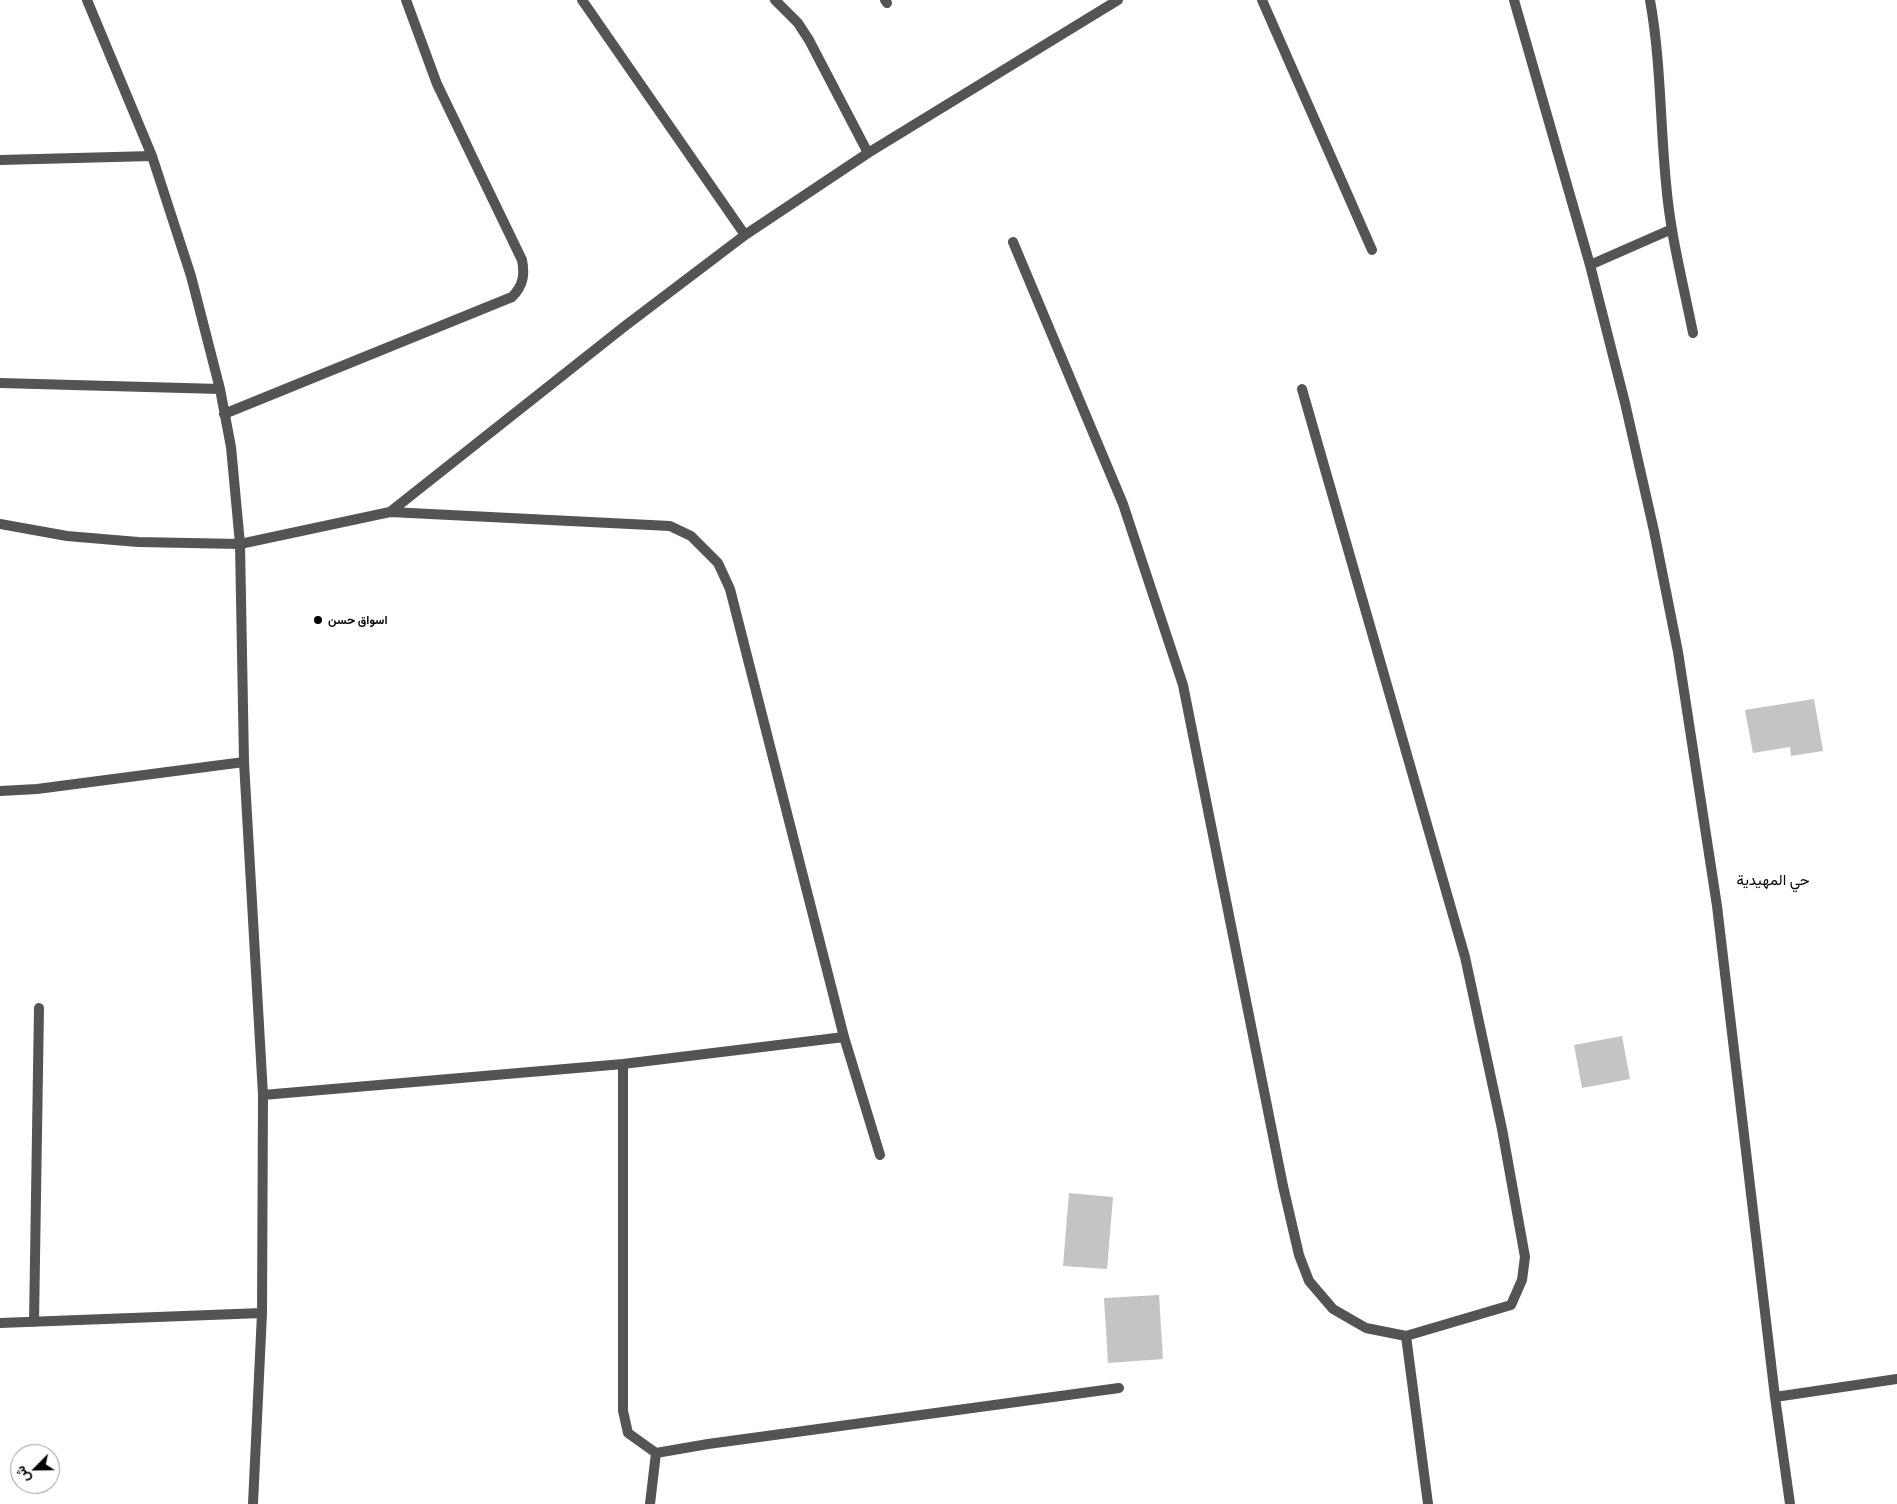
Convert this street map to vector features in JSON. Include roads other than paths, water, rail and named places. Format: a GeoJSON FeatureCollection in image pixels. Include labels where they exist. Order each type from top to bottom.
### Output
{"type":"FeatureCollection","features":[{"type":"Feature","properties":{"kind":"street"},"geometry":{"type":"LineString","coordinates":[[87,0],[152,156],[191,276],[220,388],[231,447],[240,544],[244,762],[263,1095],[262,1313],[253,1504]]}},
{"type":"Feature","properties":{"kind":"street"},"geometry":{"type":"LineString","coordinates":[[224,414],[512,297],[523,281],[524,270],[522,260],[437,84],[406,0]]}},
{"type":"Feature","properties":{"kind":"street"},"geometry":{"type":"LineString","coordinates":[[582,0],[745,235]]}},
{"type":"Feature","properties":{"kind":"street"},"geometry":{"type":"LineString","coordinates":[[775,0],[798,23],[809,40],[868,153]]}},
{"type":"Feature","properties":{"kind":"street"},"geometry":{"type":"LineString","coordinates":[[390,512],[624,326],[745,235],[868,153],[1118,0]]}},
{"type":"Feature","properties":{"kind":"street"},"geometry":{"type":"LineString","coordinates":[[1262,0],[1372,250]]}},
{"type":"Feature","properties":{"kind":"street"},"geometry":{"type":"LineString","coordinates":[[1514,0],[1590,265],[1636,448],[1678,652],[1718,906],[1775,1397],[1790,1504]]}},
{"type":"Feature","properties":{"kind":"street"},"geometry":{"type":"LineString","coordinates":[[1650,0],[1656,34],[1666,182],[1672,229],[1693,333]]}},
{"type":"Feature","properties":{"kind":"street"},"geometry":{"type":"LineString","coordinates":[[0,160],[152,156]]}},
{"type":"Feature","properties":{"kind":"street"},"geometry":{"type":"LineString","coordinates":[[1590,265],[1672,229]]}},
{"type":"Feature","properties":{"kind":"street"},"geometry":{"type":"LineString","coordinates":[[1013,242],[1123,504],[1183,685],[1298,1255],[1309,1281],[1333,1309],[1366,1328],[1406,1336],[1511,1305],[1522,1280],[1525,1257],[1502,1129],[1465,958],[1302,389]]}},
{"type":"Feature","properties":{"kind":"street"},"geometry":{"type":"LineString","coordinates":[[0,382],[220,388]]}},
{"type":"Feature","properties":{"kind":"street"},"geometry":{"type":"LineString","coordinates":[[0,524],[67,536],[138,542],[240,544],[390,512],[670,526],[691,536],[718,563],[730,589],[844,1037],[880,1156]]}},
{"type":"Feature","properties":{"kind":"street"},"geometry":{"type":"LineString","coordinates":[[0,791],[37,789],[244,762]]}},
{"type":"Feature","properties":{"kind":"street"},"geometry":{"type":"LineString","coordinates":[[34,1322],[39,1008]]}},
{"type":"Feature","properties":{"kind":"street"},"geometry":{"type":"LineString","coordinates":[[263,1095],[622,1064],[844,1037]]}},
{"type":"Feature","properties":{"kind":"street"},"geometry":{"type":"LineString","coordinates":[[622,1064],[623,1411],[628,1433],[656,1453],[708,1444],[1119,1388]]}},
{"type":"Feature","properties":{"kind":"street"},"geometry":{"type":"LineString","coordinates":[[0,1323],[262,1313]]}},
{"type":"Feature","properties":{"kind":"street"},"geometry":{"type":"LineString","coordinates":[[1406,1336],[1428,1504]]}},
{"type":"Feature","properties":{"kind":"street"},"geometry":{"type":"LineString","coordinates":[[1775,1397],[1897,1379]]}},
{"type":"Feature","properties":{"kind":"street"},"geometry":{"type":"LineString","coordinates":[[650,1504],[656,1453]]}},
{"type":"Feature","properties":{"kind":"place","name":"اسواق حسن"},"geometry":{"type":"Point","coordinates":[318,620]}},
{"type":"Feature","properties":{"kind":"district","name":"حي المهيدية"},"geometry":{"type":"Point","coordinates":[1773,880]}}]}
